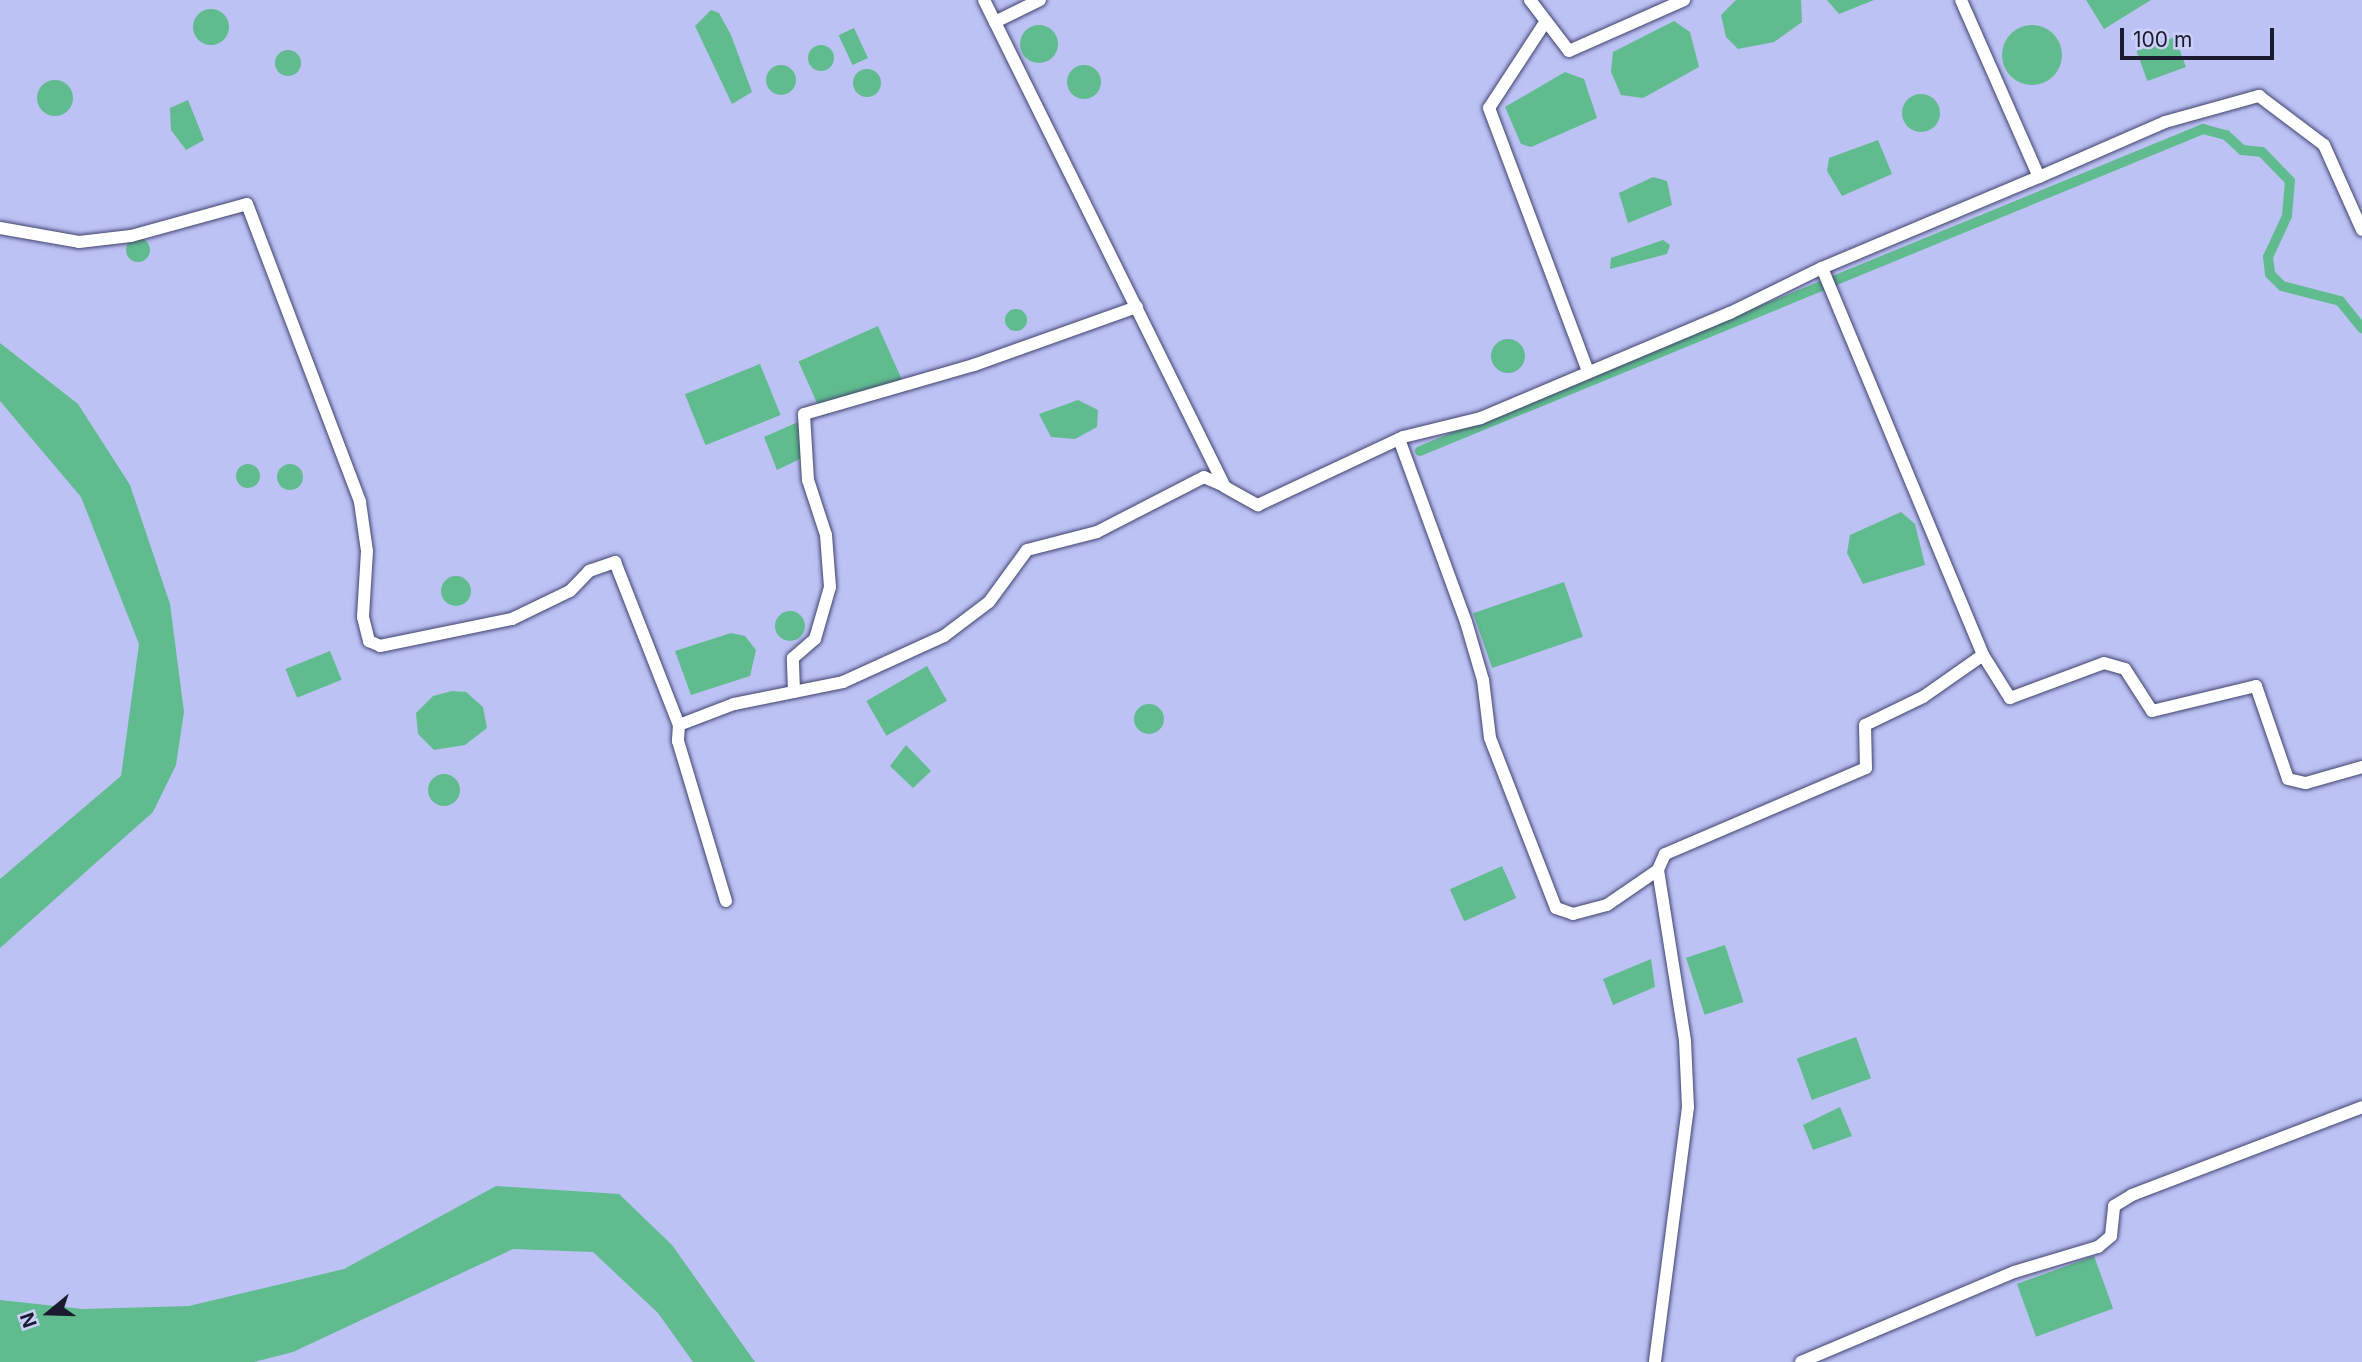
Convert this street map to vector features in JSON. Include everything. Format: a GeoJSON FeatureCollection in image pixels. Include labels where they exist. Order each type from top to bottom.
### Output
{"type":"FeatureCollection","features":[{"type":"Feature","properties":{"kind":"street"},"geometry":{"type":"LineString","coordinates":[[984,0],[1225,487]]}},
{"type":"Feature","properties":{"kind":"street"},"geometry":{"type":"LineString","coordinates":[[995,22],[1040,0]]}},
{"type":"Feature","properties":{"kind":"street"},"geometry":{"type":"LineString","coordinates":[[1530,0],[1544,24],[1569,51],[1684,0]]}},
{"type":"Feature","properties":{"kind":"street"},"geometry":{"type":"LineString","coordinates":[[1961,0],[2039,177]]}},
{"type":"Feature","properties":{"kind":"street"},"geometry":{"type":"LineString","coordinates":[[1544,24],[1489,108],[1587,371]]}},
{"type":"Feature","properties":{"kind":"street"},"geometry":{"type":"LineString","coordinates":[[679,725],[794,692],[843,682],[944,636],[989,602],[1027,550],[1097,532],[1204,477],[1258,505],[1399,439],[1481,418],[2165,122],[2259,96],[2324,145],[2362,230]]}},
{"type":"Feature","properties":{"kind":"street"},"geometry":{"type":"LineString","coordinates":[[0,228],[79,242],[131,236],[247,204],[360,502],[367,551],[363,617],[369,641],[380,646],[512,619],[570,591],[589,571],[615,562],[624,571],[679,725],[678,741],[726,901]]}},
{"type":"Feature","properties":{"kind":"street"},"geometry":{"type":"LineString","coordinates":[[1823,271],[1983,655],[2010,698],[2104,663],[2124,669],[2152,711],[2256,686],[2288,779],[2306,783],[2362,767]]}},
{"type":"Feature","properties":{"kind":"street"},"geometry":{"type":"LineString","coordinates":[[794,692],[793,658],[815,639],[830,587],[826,536],[808,480],[804,414],[974,365],[1137,307]]}},
{"type":"Feature","properties":{"kind":"street"},"geometry":{"type":"LineString","coordinates":[[1399,439],[1466,622],[1483,680],[1490,738],[1556,908],[1573,915],[1607,905],[1658,870],[1665,854],[1866,768],[1865,725],[1923,697],[1983,655]]}},
{"type":"Feature","properties":{"kind":"street"},"geometry":{"type":"LineString","coordinates":[[1655,1362],[1688,1107],[1685,1041],[1658,870]]}},
{"type":"Feature","properties":{"kind":"street"},"geometry":{"type":"LineString","coordinates":[[1801,1362],[2014,1272],[2098,1247],[2111,1236],[2114,1206],[2132,1195],[2362,1107]]}},
{"type":"Feature","properties":{"kind":"shaded area"},"geometry":{"type":"Polygon","coordinates":[[[1736,0],[1801,0],[1802,22],[1774,42],[1738,49],[1726,37],[1721,15],[1736,0]]]}},
{"type":"Feature","properties":{"kind":"shaded area"},"geometry":{"type":"Polygon","coordinates":[[[1827,0],[1874,0],[1839,14],[1827,0]]]}},
{"type":"Feature","properties":{"kind":"shaded area"},"geometry":{"type":"Polygon","coordinates":[[[2086,0],[2151,0],[2104,29],[2086,0]]]}},
{"type":"Feature","properties":{"kind":"shaded area"},"geometry":{"type":"Polygon","coordinates":[[[211,9],[224,14],[229,27],[224,40],[211,45],[198,40],[193,27],[198,14],[211,9]]]}},
{"type":"Feature","properties":{"kind":"shaded area"},"geometry":{"type":"Polygon","coordinates":[[[711,10],[719,13],[731,35],[752,92],[732,104],[695,26],[711,10]]]}},
{"type":"Feature","properties":{"kind":"shaded area"},"geometry":{"type":"Polygon","coordinates":[[[1674,21],[1690,32],[1699,67],[1643,98],[1621,95],[1611,72],[1613,52],[1674,21]]]}},
{"type":"Feature","properties":{"kind":"shaded area"},"geometry":{"type":"Polygon","coordinates":[[[1039,25],[1052,31],[1058,44],[1052,57],[1039,63],[1026,57],[1020,44],[1026,31],[1039,25]]]}},
{"type":"Feature","properties":{"kind":"shaded area"},"geometry":{"type":"Polygon","coordinates":[[[2032,25],[2053,34],[2062,55],[2053,76],[2032,85],[2011,76],[2002,55],[2011,34],[2032,25]]]}},
{"type":"Feature","properties":{"kind":"shaded area"},"geometry":{"type":"Polygon","coordinates":[[[854,28],[868,58],[853,65],[839,35],[854,28]]]}},
{"type":"Feature","properties":{"kind":"shaded area"},"geometry":{"type":"Polygon","coordinates":[[[2175,37],[2186,67],[2147,81],[2136,51],[2175,37]]]}},
{"type":"Feature","properties":{"kind":"shaded area"},"geometry":{"type":"Polygon","coordinates":[[[821,45],[830,49],[834,58],[830,67],[821,71],[812,67],[808,58],[812,49],[821,45]]]}},
{"type":"Feature","properties":{"kind":"shaded area"},"geometry":{"type":"Polygon","coordinates":[[[288,50],[297,54],[301,63],[297,72],[288,76],[279,72],[275,63],[279,54],[288,50]]]}},
{"type":"Feature","properties":{"kind":"shaded area"},"geometry":{"type":"Polygon","coordinates":[[[781,65],[792,69],[796,80],[792,91],[781,95],[770,91],[766,80],[770,69],[781,65]]]}},
{"type":"Feature","properties":{"kind":"shaded area"},"geometry":{"type":"Polygon","coordinates":[[[1084,65],[1096,70],[1101,82],[1096,94],[1084,99],[1072,94],[1067,82],[1072,70],[1084,65]]]}},
{"type":"Feature","properties":{"kind":"shaded area"},"geometry":{"type":"Polygon","coordinates":[[[867,69],[877,73],[881,83],[877,93],[867,97],[857,93],[853,83],[857,73],[867,69]]]}},
{"type":"Feature","properties":{"kind":"shaded area"},"geometry":{"type":"Polygon","coordinates":[[[1565,72],[1584,79],[1597,118],[1531,147],[1521,144],[1505,107],[1565,72]]]}},
{"type":"Feature","properties":{"kind":"shaded area"},"geometry":{"type":"Polygon","coordinates":[[[55,80],[68,85],[73,98],[68,111],[55,116],[42,111],[37,98],[42,85],[55,80]]]}},
{"type":"Feature","properties":{"kind":"shaded area"},"geometry":{"type":"Polygon","coordinates":[[[1921,94],[1934,100],[1940,113],[1934,126],[1921,132],[1908,126],[1902,113],[1908,100],[1921,94]]]}},
{"type":"Feature","properties":{"kind":"shaded area"},"geometry":{"type":"Polygon","coordinates":[[[188,100],[204,140],[186,150],[171,130],[170,108],[188,100]]]}},
{"type":"Feature","properties":{"kind":"shaded area"},"geometry":{"type":"Polygon","coordinates":[[[1878,140],[1892,174],[1842,196],[1827,171],[1829,158],[1878,140]]]}},
{"type":"Feature","properties":{"kind":"shaded area"},"geometry":{"type":"Polygon","coordinates":[[[1653,177],[1667,181],[1672,205],[1628,223],[1619,193],[1653,177]]]}},
{"type":"Feature","properties":{"kind":"shaded area"},"geometry":{"type":"Polygon","coordinates":[[[138,238],[149,245],[150,250],[143,261],[138,262],[127,255],[126,250],[133,239],[138,238]]]}},
{"type":"Feature","properties":{"kind":"shaded area"},"geometry":{"type":"Polygon","coordinates":[[[1663,240],[1670,245],[1667,254],[1610,269],[1611,258],[1663,240]]]}},
{"type":"Feature","properties":{"kind":"shaded area"},"geometry":{"type":"Polygon","coordinates":[[[1016,309],[1026,316],[1027,320],[1020,330],[1016,331],[1006,324],[1005,320],[1012,310],[1016,309]]]}},
{"type":"Feature","properties":{"kind":"shaded area"},"geometry":{"type":"Polygon","coordinates":[[[878,326],[902,381],[823,416],[799,361],[878,326]]]}},
{"type":"Feature","properties":{"kind":"shaded area"},"geometry":{"type":"Polygon","coordinates":[[[1508,339],[1520,344],[1525,356],[1520,368],[1508,373],[1496,368],[1491,356],[1496,344],[1508,339]]]}},
{"type":"Feature","properties":{"kind":"shaded area"},"geometry":{"type":"Polygon","coordinates":[[[0,343],[78,404],[130,485],[170,604],[184,712],[176,765],[153,812],[0,948],[0,879],[121,776],[139,644],[81,497],[0,401],[0,343]]]}},
{"type":"Feature","properties":{"kind":"shaded area"},"geometry":{"type":"Polygon","coordinates":[[[760,364],[781,415],[706,445],[685,394],[760,364]]]}},
{"type":"Feature","properties":{"kind":"shaded area"},"geometry":{"type":"Polygon","coordinates":[[[1078,400],[1098,410],[1097,427],[1075,439],[1051,437],[1039,414],[1078,400]]]}},
{"type":"Feature","properties":{"kind":"shaded area"},"geometry":{"type":"Polygon","coordinates":[[[798,422],[802,458],[777,470],[764,437],[798,422]]]}},
{"type":"Feature","properties":{"kind":"shaded area"},"geometry":{"type":"Polygon","coordinates":[[[248,464],[257,467],[260,476],[257,485],[248,488],[239,485],[236,476],[239,467],[248,464]]]}},
{"type":"Feature","properties":{"kind":"shaded area"},"geometry":{"type":"Polygon","coordinates":[[[290,464],[299,468],[303,477],[299,486],[290,490],[281,486],[277,477],[281,468],[290,464]]]}},
{"type":"Feature","properties":{"kind":"shaded area"},"geometry":{"type":"Polygon","coordinates":[[[1901,512],[1915,524],[1925,565],[1863,584],[1847,553],[1850,535],[1901,512]]]}},
{"type":"Feature","properties":{"kind":"shaded area"},"geometry":{"type":"Polygon","coordinates":[[[456,576],[467,580],[471,591],[467,602],[456,606],[445,602],[441,591],[445,580],[456,576]]]}},
{"type":"Feature","properties":{"kind":"shaded area"},"geometry":{"type":"Polygon","coordinates":[[[1564,582],[1583,637],[1492,668],[1473,613],[1564,582]]]}},
{"type":"Feature","properties":{"kind":"shaded area"},"geometry":{"type":"Polygon","coordinates":[[[790,611],[801,615],[805,626],[801,637],[790,641],[779,637],[775,626],[779,615],[790,611]]]}},
{"type":"Feature","properties":{"kind":"shaded area"},"geometry":{"type":"Polygon","coordinates":[[[731,633],[745,636],[756,650],[750,676],[691,695],[675,651],[731,633]]]}},
{"type":"Feature","properties":{"kind":"shaded area"},"geometry":{"type":"Polygon","coordinates":[[[330,651],[342,680],[297,698],[285,669],[330,651]]]}},
{"type":"Feature","properties":{"kind":"shaded area"},"geometry":{"type":"Polygon","coordinates":[[[927,666],[947,701],[886,736],[866,701],[927,666]]]}},
{"type":"Feature","properties":{"kind":"shaded area"},"geometry":{"type":"Polygon","coordinates":[[[452,691],[466,692],[483,707],[487,728],[465,745],[434,750],[418,734],[416,713],[433,696],[452,691]]]}},
{"type":"Feature","properties":{"kind":"shaded area"},"geometry":{"type":"Polygon","coordinates":[[[1149,704],[1160,708],[1164,719],[1160,730],[1149,734],[1138,730],[1134,719],[1138,708],[1149,704]]]}},
{"type":"Feature","properties":{"kind":"shaded area"},"geometry":{"type":"Polygon","coordinates":[[[906,745],[931,771],[913,788],[890,766],[906,745]]]}},
{"type":"Feature","properties":{"kind":"shaded area"},"geometry":{"type":"Polygon","coordinates":[[[444,774],[455,779],[460,790],[455,801],[444,806],[433,801],[428,790],[433,779],[444,774]]]}},
{"type":"Feature","properties":{"kind":"shaded area"},"geometry":{"type":"Polygon","coordinates":[[[1502,866],[1516,898],[1464,921],[1450,889],[1502,866]]]}},
{"type":"Feature","properties":{"kind":"shaded area"},"geometry":{"type":"Polygon","coordinates":[[[1725,945],[1744,1002],[1705,1015],[1686,958],[1725,945]]]}},
{"type":"Feature","properties":{"kind":"shaded area"},"geometry":{"type":"Polygon","coordinates":[[[1651,959],[1655,987],[1613,1005],[1603,979],[1651,959]]]}},
{"type":"Feature","properties":{"kind":"shaded area"},"geometry":{"type":"Polygon","coordinates":[[[1856,1037],[1871,1078],[1812,1100],[1797,1059],[1856,1037]]]}},
{"type":"Feature","properties":{"kind":"shaded area"},"geometry":{"type":"Polygon","coordinates":[[[1840,1107],[1852,1136],[1813,1150],[1803,1125],[1840,1107]]]}},
{"type":"Feature","properties":{"kind":"shaded area"},"geometry":{"type":"Polygon","coordinates":[[[496,1186],[619,1194],[672,1245],[755,1362],[693,1362],[658,1313],[593,1252],[513,1249],[293,1352],[254,1362],[0,1362],[0,1300],[83,1309],[189,1306],[344,1269],[496,1186]]]}},
{"type":"Feature","properties":{"kind":"shaded area"},"geometry":{"type":"Polygon","coordinates":[[[2094,1256],[2113,1309],[2036,1337],[2017,1284],[2094,1256]]]}},
{"type":"Feature","properties":{"kind":"waterway"},"geometry":{"type":"LineString","coordinates":[[1420,451],[2203,129],[2226,135],[2242,150],[2262,152],[2290,181],[2287,216],[2268,257],[2270,274],[2282,286],[2340,301],[2362,328]]}}]}
